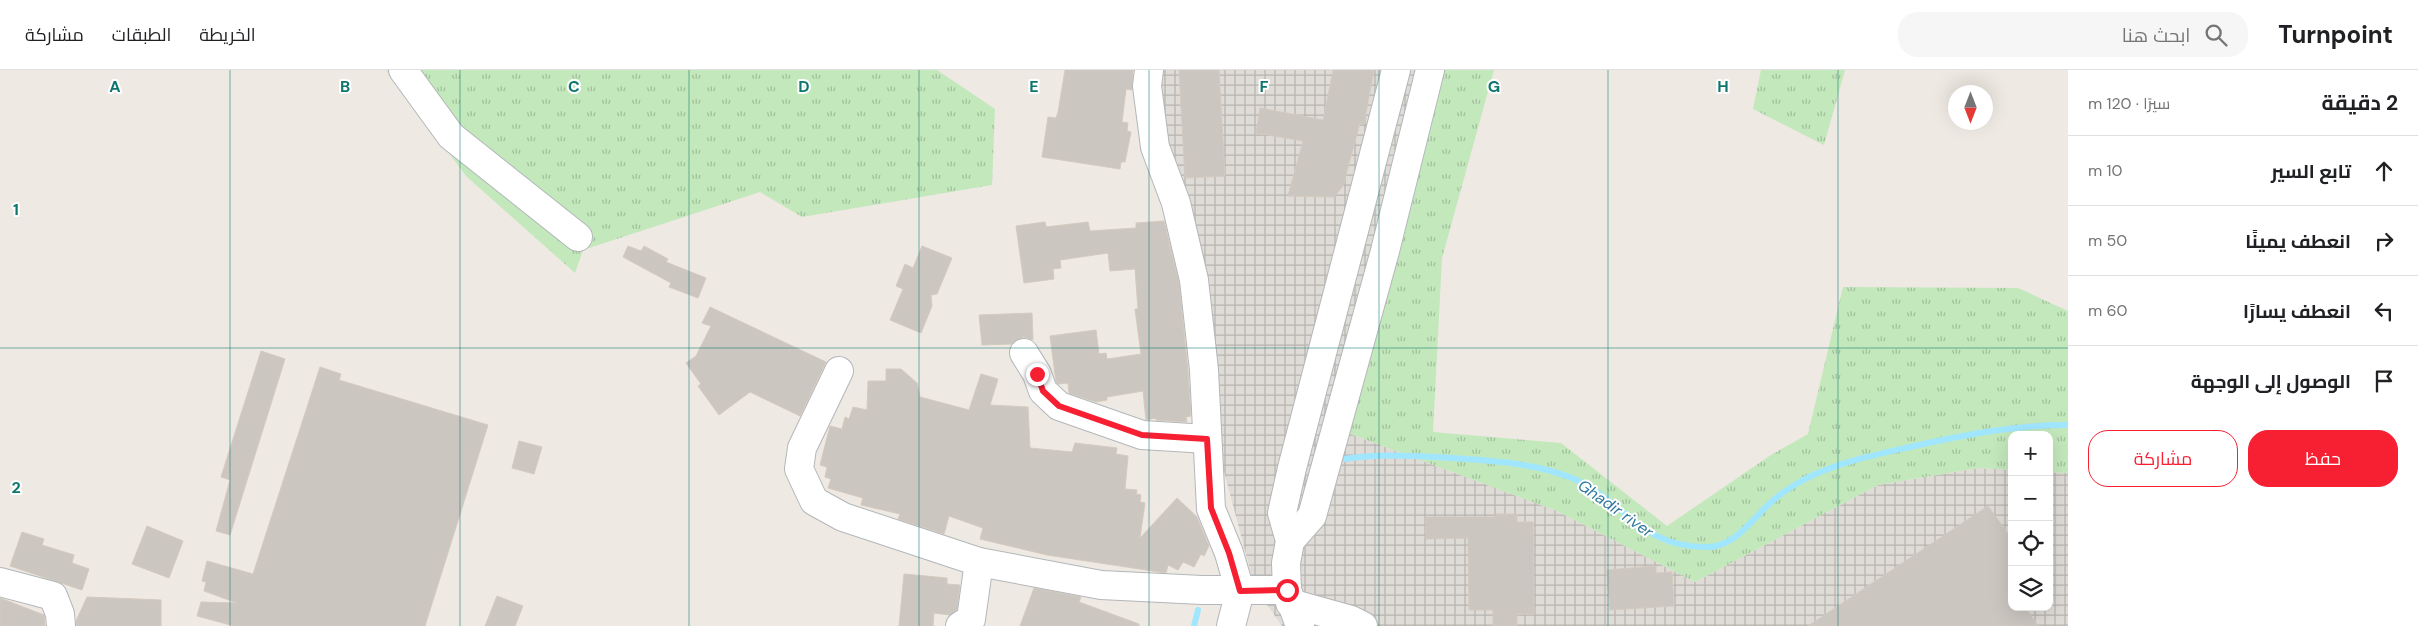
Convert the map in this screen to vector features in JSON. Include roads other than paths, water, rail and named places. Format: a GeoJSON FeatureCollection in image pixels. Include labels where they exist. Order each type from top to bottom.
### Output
{"type":"FeatureCollection","features":[{"type":"Feature","properties":{"kind":"street"},"geometry":{"type":"LineString","coordinates":[[403,70],[451,136],[578,237]]}},
{"type":"Feature","properties":{"kind":"street"},"geometry":{"type":"LineString","coordinates":[[1149,70],[1147,86],[1155,147],[1176,203],[1194,280],[1204,370],[1211,508],[1229,553],[1240,591],[1231,626]]}},
{"type":"Feature","properties":{"kind":"street"},"geometry":{"type":"LineString","coordinates":[[1292,606],[1286,563],[1290,541],[1282,513],[1286,491],[1396,70]]}},
{"type":"Feature","properties":{"kind":"street"},"geometry":{"type":"LineString","coordinates":[[1290,541],[1312,516],[1385,251],[1430,70]]}},
{"type":"Feature","properties":{"kind":"street"},"geometry":{"type":"LineString","coordinates":[[1024,353],[1037,374],[1043,391],[1059,406],[1142,435],[1207,439]]}},
{"type":"Feature","properties":{"kind":"street"},"geometry":{"type":"LineString","coordinates":[[839,371],[802,448],[799,469],[814,501],[842,517],[979,562],[1101,585],[1240,591],[1351,620],[1363,626]]}},
{"type":"Feature","properties":{"kind":"street"},"geometry":{"type":"LineString","coordinates":[[960,626],[971,619],[979,562]]}},
{"type":"Feature","properties":{"kind":"street"},"geometry":{"type":"LineString","coordinates":[[0,582],[54,596],[60,614],[61,626]]}},
{"type":"Feature","properties":{"kind":"waterway","name":"Ghadir river"},"geometry":{"type":"LineString","coordinates":[[1344,459],[1425,456],[1498,462],[1543,469],[1572,478],[1590,487],[1634,521],[1665,540],[1685,545],[1708,547],[1718,546],[1737,536],[1779,495],[1794,485],[1818,473],[1844,464],[1883,453],[1969,435],[2008,429],[2068,425]]}},
{"type":"Feature","properties":{"kind":"waterway","name":"Ghadir river"},"geometry":{"type":"LineString","coordinates":[[1194,626],[1198,610]]}}]}
